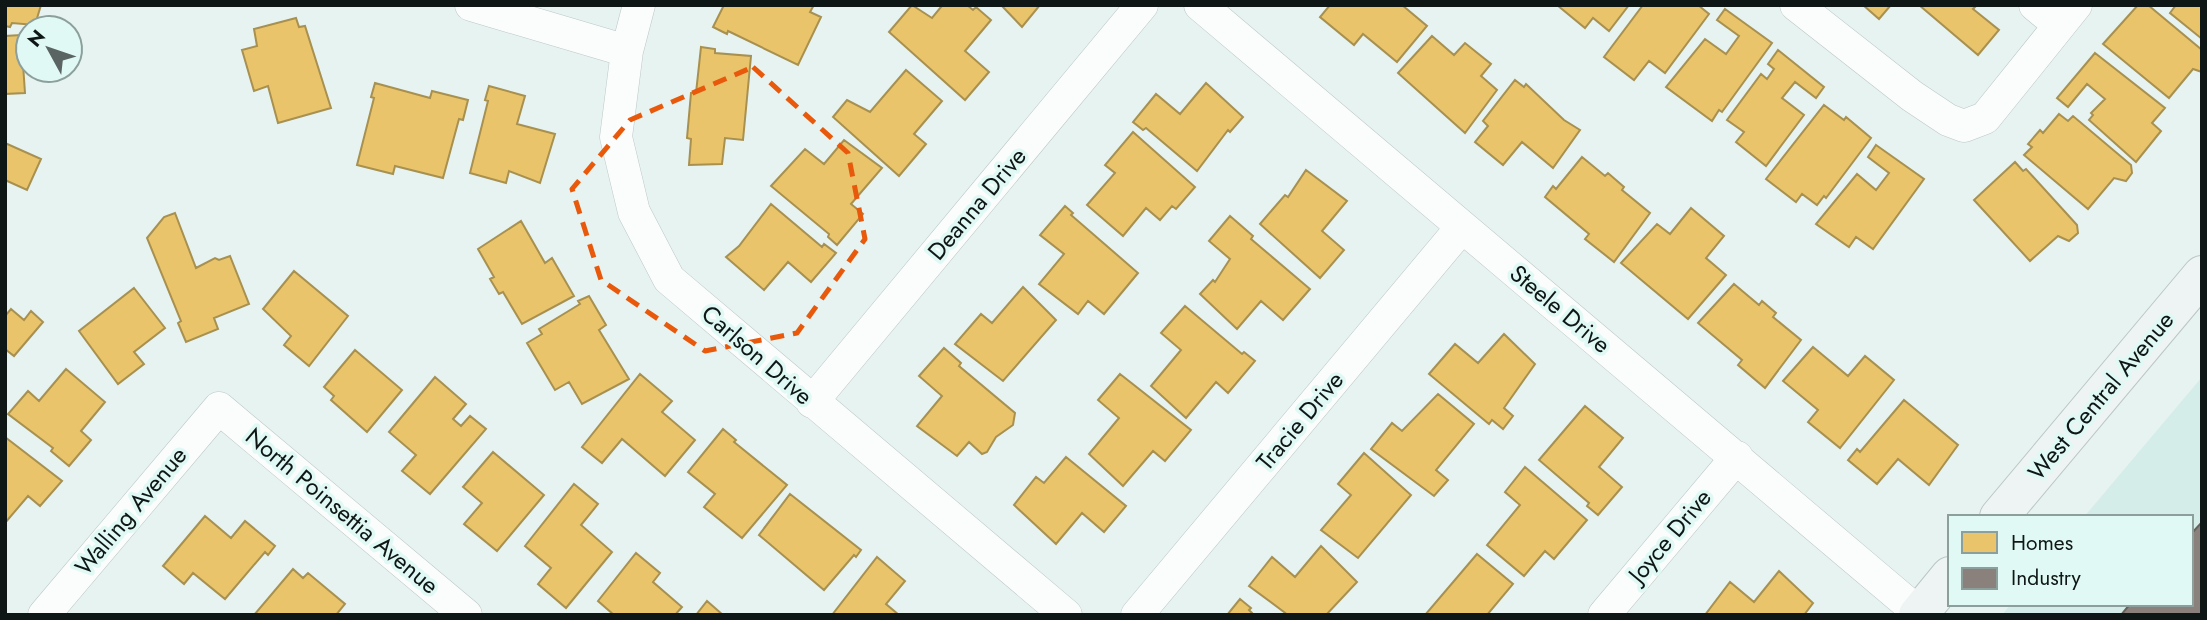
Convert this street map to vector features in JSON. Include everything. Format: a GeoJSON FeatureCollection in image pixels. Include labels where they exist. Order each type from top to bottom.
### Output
{"type":"FeatureCollection","features":[{"type":"Feature","properties":{"kind":"main road","name":"West Central Avenue"},"geometry":{"type":"LineString","coordinates":[[2002,515],[2202,275]]}},
{"type":"Feature","properties":{"kind":"main road"},"geometry":{"type":"LineString","coordinates":[[1918,614],[1948,578]]}},
{"type":"Feature","properties":{"kind":"street"},"geometry":{"type":"LineString","coordinates":[[471,5],[627,51]]}},
{"type":"Feature","properties":{"kind":"street","name":"Carlson Drive"},"geometry":{"type":"LineString","coordinates":[[639,5],[627,51],[615,137],[634,212],[669,279],[1066,615]]}},
{"type":"Feature","properties":{"kind":"street","name":"Deanna Drive"},"geometry":{"type":"LineString","coordinates":[[812,402],[1142,5]]}},
{"type":"Feature","properties":{"kind":"street","name":"Steele Drive"},"geometry":{"type":"LineString","coordinates":[[1200,5],[1737,457],[1918,614]]}},
{"type":"Feature","properties":{"kind":"street"},"geometry":{"type":"LineString","coordinates":[[1796,5],[1929,108],[1964,126],[1985,118],[2068,15],[2035,5]]}},
{"type":"Feature","properties":{"kind":"street","name":"Tracie Drive"},"geometry":{"type":"LineString","coordinates":[[1137,615],[1462,227]]}},
{"type":"Feature","properties":{"kind":"street","name":"Walling Avenue"},"geometry":{"type":"LineString","coordinates":[[44,615],[219,408]]}},
{"type":"Feature","properties":{"kind":"street","name":"North Poinsettia Avenue"},"geometry":{"type":"LineString","coordinates":[[219,408],[466,615]]}},
{"type":"Feature","properties":{"kind":"street","name":"Joyce Drive"},"geometry":{"type":"LineString","coordinates":[[1604,615],[1737,457]]}},
{"type":"Feature","properties":{"kind":"highlighted area"},"geometry":{"type":"Polygon","coordinates":[[[753,67],[848,153],[865,239],[797,333],[705,351],[601,280],[572,189],[630,120],[753,67]]]}},
{"type":"Feature","properties":{"kind":"shaded area"},"geometry":{"type":"Polygon","coordinates":[[[2202,377],[2202,615],[2002,615],[2009,606],[2193,606],[2193,515],[2086,515],[2202,377]]]}},
{"type":"Feature","properties":{"kind":"building: Homes"},"geometry":{"type":"Polygon","coordinates":[[[5,5],[41,5],[38,14],[14,14],[14,23],[10,27],[5,26],[5,5]]]}},
{"type":"Feature","properties":{"kind":"building: Homes"},"geometry":{"type":"Polygon","coordinates":[[[724,5],[814,5],[810,12],[821,17],[798,65],[728,31],[727,34],[713,27],[724,5]]]}},
{"type":"Feature","properties":{"kind":"building: Homes"},"geometry":{"type":"Polygon","coordinates":[[[912,5],[932,18],[941,7],[939,5],[967,5],[973,10],[976,7],[991,20],[965,51],[989,72],[965,100],[889,32],[912,5]]]}},
{"type":"Feature","properties":{"kind":"building: Homes"},"geometry":{"type":"Polygon","coordinates":[[[1001,5],[1040,5],[1022,27],[1001,5]]]}},
{"type":"Feature","properties":{"kind":"building: Homes"},"geometry":{"type":"Polygon","coordinates":[[[1330,5],[1402,5],[1427,26],[1397,62],[1363,34],[1354,45],[1320,17],[1330,5]]]}},
{"type":"Feature","properties":{"kind":"building: Homes"},"geometry":{"type":"Polygon","coordinates":[[[1557,5],[1629,5],[1609,31],[1593,18],[1585,28],[1557,5]]]}},
{"type":"Feature","properties":{"kind":"building: Homes"},"geometry":{"type":"Polygon","coordinates":[[[1643,5],[1698,5],[1709,14],[1665,73],[1649,61],[1634,80],[1604,57],[1643,5]]]}},
{"type":"Feature","properties":{"kind":"building: Homes"},"geometry":{"type":"Polygon","coordinates":[[[1863,5],[1891,5],[1879,19],[1863,5]]]}},
{"type":"Feature","properties":{"kind":"building: Homes"},"geometry":{"type":"Polygon","coordinates":[[[1919,5],[1977,5],[1973,9],[1999,30],[1978,55],[1919,5]]]}},
{"type":"Feature","properties":{"kind":"building: Homes"},"geometry":{"type":"Polygon","coordinates":[[[2138,5],[2148,5],[2202,50],[2202,72],[2193,69],[2169,98],[2103,44],[2138,5]]]}},
{"type":"Feature","properties":{"kind":"building: Homes"},"geometry":{"type":"Polygon","coordinates":[[[2176,5],[2202,5],[2202,39],[2170,13],[2176,5]]]}},
{"type":"Feature","properties":{"kind":"building: Homes"},"geometry":{"type":"Polygon","coordinates":[[[1725,9],[1772,43],[1722,112],[1719,110],[1712,121],[1666,87],[1705,39],[1726,54],[1739,36],[1717,20],[1725,9]]]}},
{"type":"Feature","properties":{"kind":"building: Homes"},"geometry":{"type":"Polygon","coordinates":[[[296,18],[299,27],[305,26],[331,108],[278,123],[268,86],[254,91],[242,50],[257,46],[254,29],[296,18]]]}},
{"type":"Feature","properties":{"kind":"building: Homes"},"geometry":{"type":"Polygon","coordinates":[[[14,35],[14,84],[24,84],[25,93],[5,94],[5,36],[14,35]]]}},
{"type":"Feature","properties":{"kind":"building: Homes"},"geometry":{"type":"Polygon","coordinates":[[[1432,36],[1454,55],[1465,43],[1491,64],[1481,76],[1497,90],[1465,133],[1398,73],[1432,36]]]}},
{"type":"Feature","properties":{"kind":"building: Homes"},"geometry":{"type":"Polygon","coordinates":[[[701,47],[715,49],[715,53],[751,56],[743,140],[725,138],[722,164],[689,165],[691,139],[687,138],[691,93],[696,93],[701,47]]]}},
{"type":"Feature","properties":{"kind":"building: Homes"},"geometry":{"type":"Polygon","coordinates":[[[1778,50],[1824,87],[1816,98],[1795,82],[1782,98],[1804,115],[1766,166],[1736,142],[1744,132],[1727,120],[1761,74],[1767,79],[1774,69],[1768,64],[1778,50]]]}},
{"type":"Feature","properties":{"kind":"building: Homes"},"geometry":{"type":"Polygon","coordinates":[[[2095,53],[2165,108],[2152,123],[2161,131],[2136,162],[2089,120],[2093,115],[2091,113],[2105,99],[2087,84],[2068,107],[2057,98],[2095,53]]]}},
{"type":"Feature","properties":{"kind":"building: Homes"},"geometry":{"type":"Polygon","coordinates":[[[906,70],[942,101],[914,134],[926,144],[899,176],[833,117],[847,100],[870,112],[906,70]]]}},
{"type":"Feature","properties":{"kind":"building: Homes"},"geometry":{"type":"Polygon","coordinates":[[[1515,80],[1524,87],[1526,84],[1564,120],[1580,130],[1553,168],[1522,142],[1503,165],[1475,142],[1488,126],[1483,121],[1515,80]]]}},
{"type":"Feature","properties":{"kind":"building: Homes"},"geometry":{"type":"Polygon","coordinates":[[[375,83],[430,98],[432,91],[468,100],[463,120],[459,119],[443,178],[395,166],[393,174],[357,165],[374,98],[371,97],[375,83]]]}},
{"type":"Feature","properties":{"kind":"building: Homes"},"geometry":{"type":"Polygon","coordinates":[[[1206,83],[1243,117],[1230,132],[1228,130],[1197,171],[1146,128],[1143,130],[1133,122],[1156,94],[1180,114],[1206,83]]]}},
{"type":"Feature","properties":{"kind":"building: Homes"},"geometry":{"type":"Polygon","coordinates":[[[489,86],[525,96],[517,124],[555,134],[540,183],[509,171],[506,183],[470,173],[488,101],[485,100],[489,86]]]}},
{"type":"Feature","properties":{"kind":"building: Homes"},"geometry":{"type":"Polygon","coordinates":[[[1824,105],[1844,120],[1846,117],[1871,138],[1826,198],[1824,196],[1817,205],[1802,194],[1796,202],[1766,179],[1824,105]]]}},
{"type":"Feature","properties":{"kind":"building: Homes"},"geometry":{"type":"Polygon","coordinates":[[[2059,114],[2068,121],[2073,116],[2131,165],[2132,173],[2126,181],[2114,178],[2088,209],[2024,155],[2032,147],[2028,144],[2040,130],[2043,133],[2059,114]]]}},
{"type":"Feature","properties":{"kind":"building: Homes"},"geometry":{"type":"Polygon","coordinates":[[[1133,132],[1195,187],[1176,209],[1172,206],[1160,220],[1146,208],[1123,236],[1087,205],[1115,173],[1105,165],[1133,132]]]}},
{"type":"Feature","properties":{"kind":"building: Homes"},"geometry":{"type":"Polygon","coordinates":[[[844,140],[882,168],[851,204],[863,214],[837,245],[828,237],[829,234],[771,186],[805,149],[824,164],[844,140]]]}},
{"type":"Feature","properties":{"kind":"building: Homes"},"geometry":{"type":"Polygon","coordinates":[[[5,143],[41,159],[27,190],[5,180],[5,143]]]}},
{"type":"Feature","properties":{"kind":"building: Homes"},"geometry":{"type":"Polygon","coordinates":[[[1876,145],[1924,179],[1873,249],[1856,237],[1849,247],[1816,224],[1857,174],[1876,190],[1889,173],[1868,157],[1876,145]]]}},
{"type":"Feature","properties":{"kind":"building: Homes"},"geometry":{"type":"Polygon","coordinates":[[[1582,157],[1605,176],[1608,173],[1624,187],[1622,190],[1650,213],[1614,262],[1585,239],[1589,234],[1545,197],[1553,186],[1556,189],[1582,157]]]}},
{"type":"Feature","properties":{"kind":"building: Homes"},"geometry":{"type":"Polygon","coordinates":[[[2015,162],[2023,171],[2026,169],[2077,225],[2078,233],[2069,241],[2058,236],[2030,261],[1974,200],[2015,162]]]}},
{"type":"Feature","properties":{"kind":"building: Homes"},"geometry":{"type":"Polygon","coordinates":[[[1306,170],[1347,201],[1322,231],[1344,250],[1320,278],[1260,224],[1285,195],[1288,197],[1306,170]]]}},
{"type":"Feature","properties":{"kind":"building: Homes"},"geometry":{"type":"Polygon","coordinates":[[[771,204],[822,247],[824,244],[836,253],[811,282],[788,262],[764,290],[726,257],[739,246],[771,204]]]}},
{"type":"Feature","properties":{"kind":"building: Homes"},"geometry":{"type":"Polygon","coordinates":[[[1065,206],[1073,213],[1071,215],[1138,273],[1104,314],[1088,301],[1078,314],[1039,284],[1064,254],[1040,235],[1065,206]]]}},
{"type":"Feature","properties":{"kind":"building: Homes"},"geometry":{"type":"Polygon","coordinates":[[[1691,208],[1724,236],[1706,258],[1726,275],[1688,319],[1621,263],[1657,224],[1670,234],[1691,208]]]}},
{"type":"Feature","properties":{"kind":"building: Homes"},"geometry":{"type":"Polygon","coordinates":[[[175,213],[196,268],[215,258],[219,260],[230,256],[249,304],[214,318],[218,329],[186,342],[178,323],[181,321],[147,238],[164,217],[175,213]]]}},
{"type":"Feature","properties":{"kind":"building: Homes"},"geometry":{"type":"Polygon","coordinates":[[[1230,216],[1253,236],[1251,239],[1310,289],[1283,320],[1261,301],[1237,329],[1200,294],[1213,280],[1215,282],[1230,259],[1209,241],[1230,216]]]}},
{"type":"Feature","properties":{"kind":"building: Homes"},"geometry":{"type":"Polygon","coordinates":[[[521,221],[545,263],[552,258],[574,296],[522,324],[503,292],[499,294],[490,279],[494,277],[478,249],[521,221]]]}},
{"type":"Feature","properties":{"kind":"building: Homes"},"geometry":{"type":"Polygon","coordinates":[[[294,271],[348,316],[309,366],[284,345],[291,336],[263,309],[294,271]]]}},
{"type":"Feature","properties":{"kind":"building: Homes"},"geometry":{"type":"Polygon","coordinates":[[[1734,284],[1759,305],[1762,301],[1776,313],[1773,317],[1801,340],[1765,388],[1738,365],[1742,360],[1698,323],[1734,284]]]}},
{"type":"Feature","properties":{"kind":"building: Homes"},"geometry":{"type":"Polygon","coordinates":[[[1023,287],[1056,320],[1003,381],[955,344],[981,314],[992,323],[1023,287]]]}},
{"type":"Feature","properties":{"kind":"building: Homes"},"geometry":{"type":"Polygon","coordinates":[[[134,288],[165,328],[134,352],[144,364],[118,384],[79,331],[134,288]]]}},
{"type":"Feature","properties":{"kind":"building: Homes"},"geometry":{"type":"Polygon","coordinates":[[[589,296],[606,325],[599,330],[629,379],[582,404],[569,382],[555,390],[527,343],[542,334],[539,329],[589,296]]]}},
{"type":"Feature","properties":{"kind":"building: Homes"},"geometry":{"type":"Polygon","coordinates":[[[1185,306],[1242,354],[1244,352],[1255,361],[1228,393],[1216,382],[1186,418],[1151,386],[1181,350],[1161,333],[1185,306]]]}},
{"type":"Feature","properties":{"kind":"building: Homes"},"geometry":{"type":"Polygon","coordinates":[[[11,309],[24,320],[31,311],[43,322],[14,356],[5,349],[5,316],[11,309]]]}},
{"type":"Feature","properties":{"kind":"building: Homes"},"geometry":{"type":"Polygon","coordinates":[[[1504,334],[1535,364],[1504,408],[1513,416],[1503,429],[1492,420],[1489,424],[1429,374],[1455,344],[1478,363],[1504,334]]]}},
{"type":"Feature","properties":{"kind":"building: Homes"},"geometry":{"type":"Polygon","coordinates":[[[1813,347],[1848,376],[1865,356],[1894,380],[1840,448],[1808,422],[1818,410],[1783,381],[1813,347]]]}},
{"type":"Feature","properties":{"kind":"building: Homes"},"geometry":{"type":"Polygon","coordinates":[[[944,348],[961,363],[959,366],[1015,413],[1013,425],[996,437],[987,452],[982,454],[969,442],[957,456],[917,426],[942,396],[919,376],[944,348]]]}},
{"type":"Feature","properties":{"kind":"building: Homes"},"geometry":{"type":"Polygon","coordinates":[[[355,350],[402,390],[367,432],[331,400],[334,396],[324,387],[355,350]]]}},
{"type":"Feature","properties":{"kind":"building: Homes"},"geometry":{"type":"Polygon","coordinates":[[[66,369],[105,402],[81,431],[91,440],[69,466],[51,451],[53,448],[8,414],[28,391],[39,401],[66,369]]]}},
{"type":"Feature","properties":{"kind":"building: Homes"},"geometry":{"type":"Polygon","coordinates":[[[640,374],[672,401],[662,412],[695,440],[665,476],[622,439],[602,463],[582,447],[640,374]]]}},
{"type":"Feature","properties":{"kind":"building: Homes"},"geometry":{"type":"Polygon","coordinates":[[[1120,374],[1191,430],[1165,461],[1153,451],[1123,486],[1089,454],[1119,418],[1098,400],[1120,374]]]}},
{"type":"Feature","properties":{"kind":"building: Homes"},"geometry":{"type":"Polygon","coordinates":[[[435,377],[466,404],[453,419],[461,426],[470,416],[486,429],[430,494],[402,471],[416,455],[389,432],[435,377]]]}},
{"type":"Feature","properties":{"kind":"building: Homes"},"geometry":{"type":"Polygon","coordinates":[[[1438,394],[1474,424],[1436,470],[1448,480],[1434,496],[1371,449],[1392,423],[1402,431],[1438,394]]]}},
{"type":"Feature","properties":{"kind":"building: Homes"},"geometry":{"type":"Polygon","coordinates":[[[1904,400],[1958,445],[1929,485],[1898,459],[1877,484],[1848,460],[1857,449],[1860,452],[1904,400]]]}},
{"type":"Feature","properties":{"kind":"building: Homes"},"geometry":{"type":"Polygon","coordinates":[[[1585,406],[1623,438],[1599,467],[1622,487],[1598,515],[1587,506],[1589,503],[1539,460],[1585,406]]]}},
{"type":"Feature","properties":{"kind":"building: Homes"},"geometry":{"type":"Polygon","coordinates":[[[723,429],[736,440],[734,442],[787,485],[742,538],[704,507],[715,494],[688,472],[723,429]]]}},
{"type":"Feature","properties":{"kind":"building: Homes"},"geometry":{"type":"Polygon","coordinates":[[[5,437],[62,481],[40,506],[28,496],[5,523],[5,437]]]}},
{"type":"Feature","properties":{"kind":"building: Homes"},"geometry":{"type":"Polygon","coordinates":[[[493,452],[544,495],[497,551],[464,524],[482,503],[463,487],[493,452]]]}},
{"type":"Feature","properties":{"kind":"building: Homes"},"geometry":{"type":"Polygon","coordinates":[[[1364,453],[1411,495],[1358,558],[1321,530],[1351,495],[1338,484],[1364,453]]]}},
{"type":"Feature","properties":{"kind":"building: Homes"},"geometry":{"type":"Polygon","coordinates":[[[1066,457],[1126,506],[1104,532],[1082,513],[1056,544],[1014,505],[1036,477],[1044,483],[1066,457]]]}},
{"type":"Feature","properties":{"kind":"building: Homes"},"geometry":{"type":"Polygon","coordinates":[[[1525,467],[1587,520],[1554,559],[1545,551],[1524,576],[1487,545],[1520,505],[1505,492],[1525,467]]]}},
{"type":"Feature","properties":{"kind":"building: Homes"},"geometry":{"type":"Polygon","coordinates":[[[574,484],[598,504],[581,525],[612,552],[566,608],[538,584],[551,568],[525,546],[574,484]]]}},
{"type":"Feature","properties":{"kind":"building: Homes"},"geometry":{"type":"Polygon","coordinates":[[[790,494],[861,550],[824,590],[759,535],[790,494]]]}},
{"type":"Feature","properties":{"kind":"building: Homes"},"geometry":{"type":"Polygon","coordinates":[[[205,516],[231,538],[245,521],[275,546],[268,555],[265,552],[225,599],[193,573],[184,584],[163,566],[205,516]]]}},
{"type":"Feature","properties":{"kind":"building: Homes"},"geometry":{"type":"Polygon","coordinates":[[[1321,546],[1357,582],[1326,615],[1288,615],[1249,586],[1272,557],[1295,577],[1321,546]]]}},
{"type":"Feature","properties":{"kind":"building: Homes"},"geometry":{"type":"Polygon","coordinates":[[[636,553],[660,573],[653,582],[682,607],[675,615],[614,615],[598,601],[636,553]]]}},
{"type":"Feature","properties":{"kind":"building: Homes"},"geometry":{"type":"Polygon","coordinates":[[[1477,554],[1513,584],[1487,615],[1425,615],[1477,554]]]}},
{"type":"Feature","properties":{"kind":"building: Homes"},"geometry":{"type":"Polygon","coordinates":[[[877,557],[905,581],[886,604],[899,615],[832,615],[877,557]]]}},
{"type":"Feature","properties":{"kind":"building: Homes"},"geometry":{"type":"Polygon","coordinates":[[[293,569],[303,578],[308,573],[345,604],[336,615],[254,615],[293,569]]]}},
{"type":"Feature","properties":{"kind":"building: Homes"},"geometry":{"type":"Polygon","coordinates":[[[1779,571],[1813,603],[1804,615],[1705,615],[1730,582],[1754,602],[1779,571]]]}},
{"type":"Feature","properties":{"kind":"building: Homes"},"geometry":{"type":"Polygon","coordinates":[[[1240,599],[1251,608],[1249,610],[1254,615],[1227,615],[1240,599]]]}},
{"type":"Feature","properties":{"kind":"building: Homes"},"geometry":{"type":"Polygon","coordinates":[[[707,601],[723,615],[696,615],[707,601]]]}},
{"type":"Feature","properties":{"kind":"building: Industry"},"geometry":{"type":"Polygon","coordinates":[[[2202,522],[2202,615],[2121,615],[2128,606],[2193,606],[2193,532],[2202,522]]]}}]}
